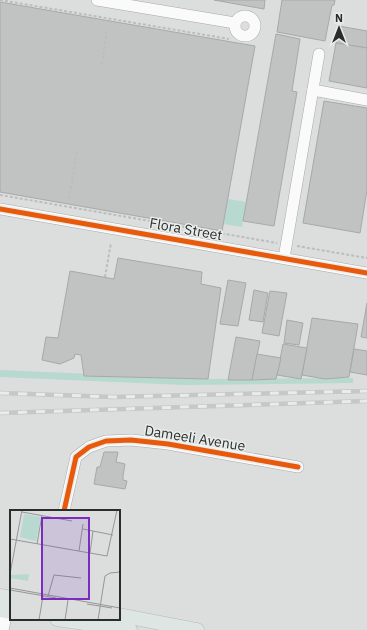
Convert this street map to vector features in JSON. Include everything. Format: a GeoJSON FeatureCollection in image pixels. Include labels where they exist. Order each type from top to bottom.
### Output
{"type":"FeatureCollection","features":[{"type":"Feature","properties":{"kind":"main road"},"geometry":{"type":"LineString","coordinates":[[0,596],[8,607]]}},
{"type":"Feature","properties":{"kind":"main road"},"geometry":{"type":"LineString","coordinates":[[120,615],[197,630]]}},
{"type":"Feature","properties":{"kind":"main road"},"geometry":{"type":"LineString","coordinates":[[64,620],[130,630]]}},
{"type":"Feature","properties":{"kind":"street"},"geometry":{"type":"LineString","coordinates":[[97,0],[119,2],[235,23]]}},
{"type":"Feature","properties":{"kind":"street"},"geometry":{"type":"LineString","coordinates":[[284,258],[319,54]]}},
{"type":"Feature","properties":{"kind":"street"},"geometry":{"type":"LineString","coordinates":[[313,90],[367,100]]}},
{"type":"Feature","properties":{"kind":"street","name":"Flora Street"},"geometry":{"type":"LineString","coordinates":[[0,209],[367,273]]}},
{"type":"Feature","properties":{"kind":"street","name":"Dameeli Avenue"},"geometry":{"type":"LineString","coordinates":[[64,510],[76,457],[89,447],[106,441],[131,440],[168,444],[298,467]]}},
{"type":"Feature","properties":{"kind":"street"},"geometry":{"type":"LineString","coordinates":[[3,630],[8,607]]}},
{"type":"Feature","properties":{"kind":"path"},"geometry":{"type":"LineString","coordinates":[[0,0],[109,20],[229,39]]}},
{"type":"Feature","properties":{"kind":"path"},"geometry":{"type":"LineString","coordinates":[[102,64],[107,29]]}},
{"type":"Feature","properties":{"kind":"path"},"geometry":{"type":"LineString","coordinates":[[69,199],[77,152]]}},
{"type":"Feature","properties":{"kind":"path"},"geometry":{"type":"LineString","coordinates":[[106,277],[111,243]]}},
{"type":"Feature","properties":{"kind":"green space"},"geometry":{"type":"Polygon","coordinates":[[[228,199],[246,202],[242,227],[224,224],[228,199]]]}},
{"type":"Feature","properties":{"kind":"green space"},"geometry":{"type":"Polygon","coordinates":[[[0,370],[208,379],[353,378],[353,383],[184,385],[0,377],[0,370]]]}},
{"type":"Feature","properties":{"kind":"building"},"geometry":{"type":"Polygon","coordinates":[[[214,0],[265,0],[264,9],[214,0]]]}},
{"type":"Feature","properties":{"kind":"building"},"geometry":{"type":"Polygon","coordinates":[[[282,0],[335,0],[334,5],[332,5],[325,41],[277,32],[282,0]]]}},
{"type":"Feature","properties":{"kind":"building"},"geometry":{"type":"Polygon","coordinates":[[[0,2],[255,46],[222,231],[0,192],[0,2]]]}},
{"type":"Feature","properties":{"kind":"building"},"geometry":{"type":"Polygon","coordinates":[[[339,26],[367,31],[367,48],[336,43],[339,26]]]}},
{"type":"Feature","properties":{"kind":"building"},"geometry":{"type":"Polygon","coordinates":[[[276,34],[300,39],[292,91],[297,92],[274,226],[243,221],[276,34]]]}},
{"type":"Feature","properties":{"kind":"building"},"geometry":{"type":"Polygon","coordinates":[[[336,43],[367,48],[367,88],[329,81],[336,43]]]}},
{"type":"Feature","properties":{"kind":"building"},"geometry":{"type":"Polygon","coordinates":[[[324,101],[367,108],[367,190],[360,233],[303,223],[324,101]]]}},
{"type":"Feature","properties":{"kind":"building"},"geometry":{"type":"Polygon","coordinates":[[[118,258],[202,272],[201,284],[221,288],[208,379],[84,376],[81,355],[75,354],[74,358],[60,364],[42,360],[46,337],[58,338],[70,271],[114,279],[118,258]]]}},
{"type":"Feature","properties":{"kind":"building"},"geometry":{"type":"Polygon","coordinates":[[[228,280],[246,283],[238,326],[220,324],[228,280]]]}},
{"type":"Feature","properties":{"kind":"building"},"geometry":{"type":"Polygon","coordinates":[[[254,290],[268,293],[263,322],[249,320],[254,290]]]}},
{"type":"Feature","properties":{"kind":"building"},"geometry":{"type":"Polygon","coordinates":[[[270,291],[287,293],[279,336],[262,333],[270,291]]]}},
{"type":"Feature","properties":{"kind":"building"},"geometry":{"type":"Polygon","coordinates":[[[367,303],[367,338],[361,337],[367,303]]]}},
{"type":"Feature","properties":{"kind":"building"},"geometry":{"type":"Polygon","coordinates":[[[312,318],[358,324],[349,377],[325,379],[302,375],[312,318]]]}},
{"type":"Feature","properties":{"kind":"building"},"geometry":{"type":"Polygon","coordinates":[[[287,320],[303,323],[299,345],[284,343],[287,320]]]}},
{"type":"Feature","properties":{"kind":"building"},"geometry":{"type":"Polygon","coordinates":[[[236,337],[260,341],[252,380],[228,380],[236,337]]]}},
{"type":"Feature","properties":{"kind":"building"},"geometry":{"type":"Polygon","coordinates":[[[283,344],[307,348],[301,379],[277,375],[283,344]]]}},
{"type":"Feature","properties":{"kind":"building"},"geometry":{"type":"Polygon","coordinates":[[[354,349],[367,351],[367,375],[350,372],[354,349]]]}},
{"type":"Feature","properties":{"kind":"building"},"geometry":{"type":"Polygon","coordinates":[[[257,354],[281,358],[276,379],[252,380],[257,354]]]}},
{"type":"Feature","properties":{"kind":"building"},"geometry":{"type":"Polygon","coordinates":[[[104,452],[118,452],[116,462],[125,464],[123,480],[127,481],[125,489],[94,484],[97,467],[100,467],[104,452]]]}},
{"type":"Feature","properties":{"kind":"railway"},"geometry":{"type":"LineString","coordinates":[[0,393],[113,397],[367,391]]}},
{"type":"Feature","properties":{"kind":"railway"},"geometry":{"type":"LineString","coordinates":[[0,413],[367,401]]}},
{"type":"Feature","properties":{"kind":"cycle path"},"geometry":{"type":"LineString","coordinates":[[0,209],[367,273]]}},
{"type":"Feature","properties":{"kind":"cycle path"},"geometry":{"type":"LineString","coordinates":[[64,510],[76,457],[89,447],[106,441],[131,440],[168,444],[298,467]]}}]}
